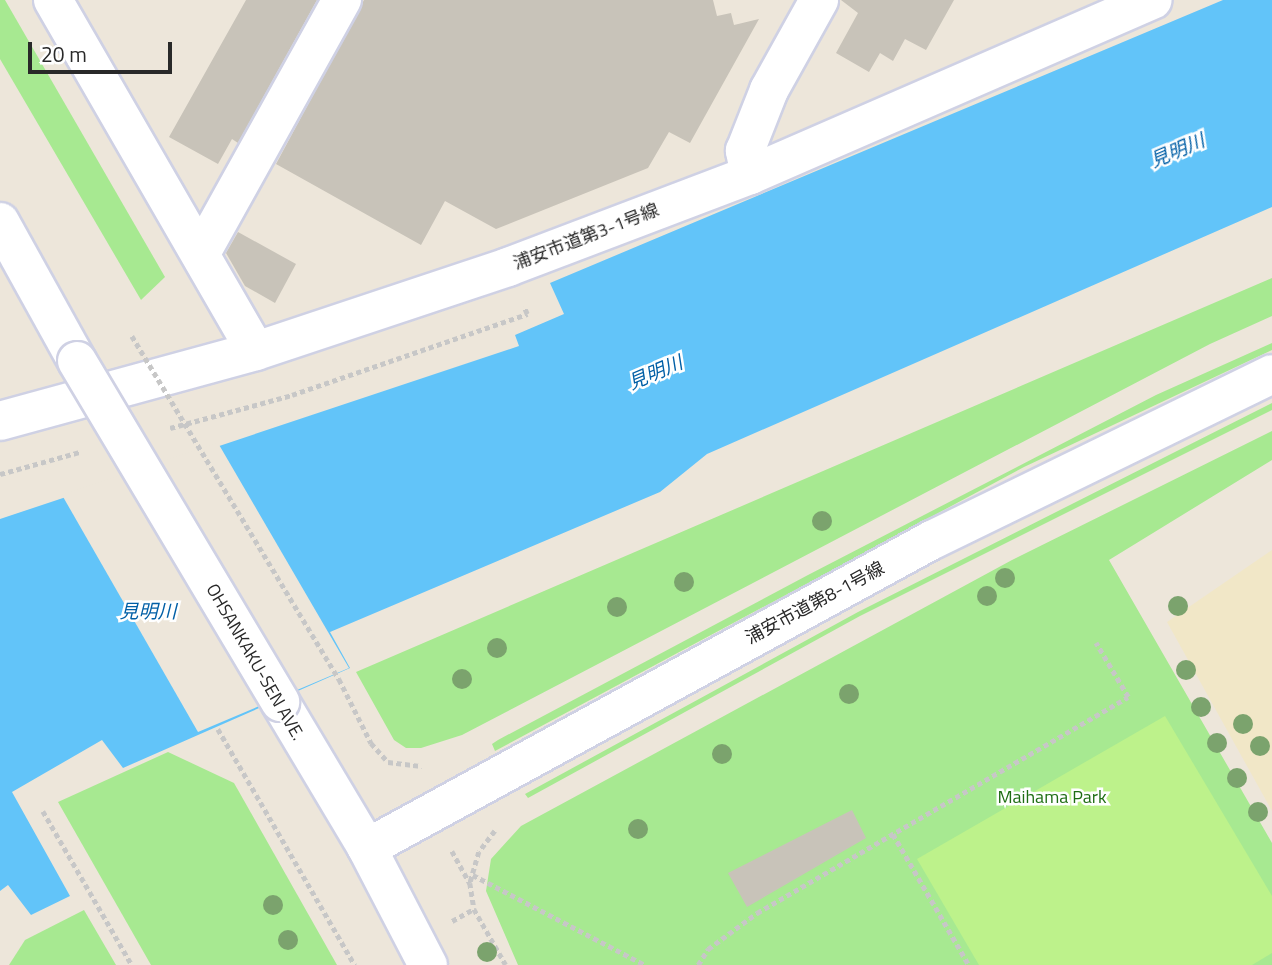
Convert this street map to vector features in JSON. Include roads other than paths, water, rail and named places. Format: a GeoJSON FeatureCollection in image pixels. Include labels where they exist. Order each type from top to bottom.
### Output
{"type":"FeatureCollection","features":[{"type":"Feature","properties":{"kind":"street"},"geometry":{"type":"LineString","coordinates":[[53,0],[256,351]]}},
{"type":"Feature","properties":{"kind":"street"},"geometry":{"type":"LineString","coordinates":[[201,253],[342,0]]}},
{"type":"Feature","properties":{"kind":"street"},"geometry":{"type":"LineString","coordinates":[[750,175],[745,151],[759,114],[819,0]]}},
{"type":"Feature","properties":{"kind":"street","name":"浦安市道第3-1号線"},"geometry":{"type":"LineString","coordinates":[[0,421],[256,351],[508,267],[750,175],[1153,0]]}},
{"type":"Feature","properties":{"kind":"street","name":"OHSANKAKU-SEN AVE."},"geometry":{"type":"LineString","coordinates":[[0,222],[76,362],[366,848],[428,965]]}},
{"type":"Feature","properties":{"kind":"street","name":"浦安市道第8-1号線"},"geometry":{"type":"LineString","coordinates":[[366,848],[932,540],[1272,374]]}},
{"type":"Feature","properties":{"kind":"water","name":"見明川"},"geometry":{"type":"Polygon","coordinates":[[[1223,0],[1272,0],[1272,207],[707,454],[660,492],[330,632],[350,668],[123,768],[102,740],[12,792],[70,896],[31,915],[8,885],[0,891],[0,519],[519,346],[515,335],[564,314],[550,283],[1223,0]]]}},
{"type":"Feature","properties":{"kind":"park label","name":"Maihama Park"},"geometry":{"type":"Point","coordinates":[1052,797]}}]}
